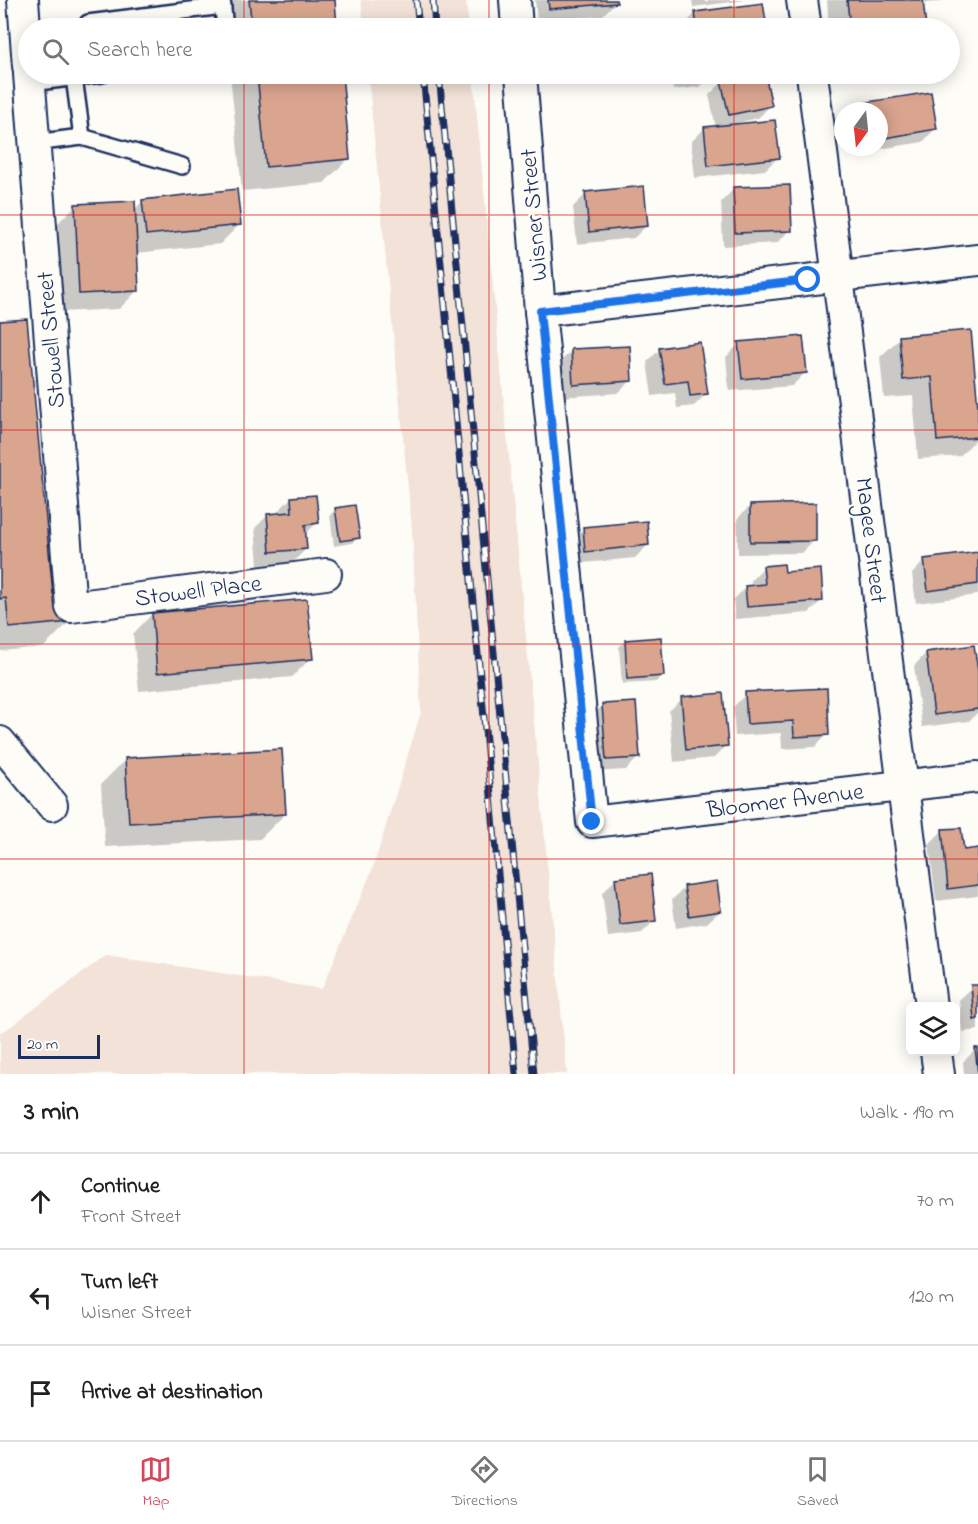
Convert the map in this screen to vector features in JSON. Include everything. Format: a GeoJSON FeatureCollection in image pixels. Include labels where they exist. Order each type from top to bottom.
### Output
{"type":"FeatureCollection","features":[{"type":"Feature","properties":{"kind":"street","name":"Stowell Street"},"geometry":{"type":"LineString","coordinates":[[24,0],[25,18]]}},
{"type":"Feature","properties":{"kind":"street"},"geometry":{"type":"LineString","coordinates":[[515,0],[517,18]]}},
{"type":"Feature","properties":{"kind":"street"},"geometry":{"type":"LineString","coordinates":[[802,0],[805,18]]}},
{"type":"Feature","properties":{"kind":"street","name":"Stowell Street"},"geometry":{"type":"LineString","coordinates":[[30,84],[71,607]]}},
{"type":"Feature","properties":{"kind":"street","name":"Wisner Street"},"geometry":{"type":"LineString","coordinates":[[522,84],[540,311],[592,822]]}},
{"type":"Feature","properties":{"kind":"street","name":"Magee Street"},"geometry":{"type":"LineString","coordinates":[[813,84],[930,1002]]}},
{"type":"Feature","properties":{"kind":"street"},"geometry":{"type":"LineString","coordinates":[[540,311],[978,260]]}},
{"type":"Feature","properties":{"kind":"street","name":"Stowell Place"},"geometry":{"type":"LineString","coordinates":[[71,607],[326,574]]}},
{"type":"Feature","properties":{"kind":"street"},"geometry":{"type":"LineString","coordinates":[[0,742],[52,805]]}},
{"type":"Feature","properties":{"kind":"street","name":"Bloomer Avenue"},"geometry":{"type":"LineString","coordinates":[[592,822],[978,777]]}},
{"type":"Feature","properties":{"kind":"street"},"geometry":{"type":"LineString","coordinates":[[937,1056],[939,1074]]}},
{"type":"Feature","properties":{"kind":"lane"},"geometry":{"type":"LineString","coordinates":[[122,18],[223,3],[224,18]]}},
{"type":"Feature","properties":{"kind":"lane"},"geometry":{"type":"LineString","coordinates":[[75,84],[82,137]]}},
{"type":"Feature","properties":{"kind":"lane"},"geometry":{"type":"LineString","coordinates":[[34,143],[82,137],[182,166]]}},
{"type":"Feature","properties":{"kind":"shaded area"},"geometry":{"type":"Polygon","coordinates":[[[361,0],[466,0],[468,18],[363,18],[361,0]]]}},
{"type":"Feature","properties":{"kind":"shaded area"},"geometry":{"type":"Polygon","coordinates":[[[369,84],[474,84],[567,1074],[0,1074],[0,1032],[6,1030],[106,955],[322,989],[373,868],[421,712],[412,529],[369,84]]]}},
{"type":"Feature","properties":{"kind":"building"},"geometry":{"type":"Polygon","coordinates":[[[249,0],[335,0],[336,18],[251,18],[249,0]]]}},
{"type":"Feature","properties":{"kind":"building"},"geometry":{"type":"Polygon","coordinates":[[[548,0],[616,0],[617,3],[549,9],[548,0]]]}},
{"type":"Feature","properties":{"kind":"building"},"geometry":{"type":"Polygon","coordinates":[[[847,0],[923,0],[925,18],[849,18],[847,0]]]}},
{"type":"Feature","properties":{"kind":"building"},"geometry":{"type":"Polygon","coordinates":[[[763,3],[765,18],[696,18],[695,12],[763,3]]]}},
{"type":"Feature","properties":{"kind":"building"},"geometry":{"type":"Polygon","coordinates":[[[258,84],[343,84],[350,159],[266,167],[258,84]]]}},
{"type":"Feature","properties":{"kind":"building"},"geometry":{"type":"Polygon","coordinates":[[[722,84],[767,84],[772,106],[729,115],[722,84]]]}},
{"type":"Feature","properties":{"kind":"building"},"geometry":{"type":"Polygon","coordinates":[[[931,92],[937,129],[888,137],[888,102],[867,102],[931,92]]]}},
{"type":"Feature","properties":{"kind":"building"},"geometry":{"type":"Polygon","coordinates":[[[775,120],[780,158],[708,166],[704,127],[775,120]]]}},
{"type":"Feature","properties":{"kind":"building"},"geometry":{"type":"Polygon","coordinates":[[[790,185],[792,231],[735,233],[733,187],[790,185]]]}},
{"type":"Feature","properties":{"kind":"building"},"geometry":{"type":"Polygon","coordinates":[[[644,186],[648,226],[589,232],[585,192],[644,186]]]}},
{"type":"Feature","properties":{"kind":"building"},"geometry":{"type":"Polygon","coordinates":[[[237,189],[241,225],[146,235],[142,200],[237,189]]]}},
{"type":"Feature","properties":{"kind":"building"},"geometry":{"type":"Polygon","coordinates":[[[135,201],[139,291],[79,294],[75,204],[135,201]]]}},
{"type":"Feature","properties":{"kind":"building"},"geometry":{"type":"Polygon","coordinates":[[[27,319],[53,594],[67,593],[70,622],[9,628],[6,598],[0,599],[0,321],[27,319]]]}},
{"type":"Feature","properties":{"kind":"building"},"geometry":{"type":"Polygon","coordinates":[[[971,330],[978,408],[978,437],[937,441],[932,377],[903,380],[899,336],[971,330]]]}},
{"type":"Feature","properties":{"kind":"building"},"geometry":{"type":"Polygon","coordinates":[[[803,336],[807,373],[742,379],[738,342],[803,336]]]}},
{"type":"Feature","properties":{"kind":"building"},"geometry":{"type":"Polygon","coordinates":[[[700,342],[708,394],[690,396],[688,381],[665,384],[659,348],[700,342]]]}},
{"type":"Feature","properties":{"kind":"building"},"geometry":{"type":"Polygon","coordinates":[[[630,346],[632,381],[573,385],[571,349],[630,346]]]}},
{"type":"Feature","properties":{"kind":"building"},"geometry":{"type":"Polygon","coordinates":[[[316,495],[319,523],[305,525],[307,549],[270,552],[267,514],[292,512],[291,497],[316,495]]]}},
{"type":"Feature","properties":{"kind":"building"},"geometry":{"type":"Polygon","coordinates":[[[816,503],[816,541],[750,542],[750,505],[816,503]]]}},
{"type":"Feature","properties":{"kind":"building"},"geometry":{"type":"Polygon","coordinates":[[[355,505],[360,538],[340,541],[335,508],[355,505]]]}},
{"type":"Feature","properties":{"kind":"building"},"geometry":{"type":"Polygon","coordinates":[[[647,521],[649,545],[585,552],[583,527],[647,521]]]}},
{"type":"Feature","properties":{"kind":"building"},"geometry":{"type":"Polygon","coordinates":[[[978,552],[978,584],[928,591],[924,559],[978,552]]]}},
{"type":"Feature","properties":{"kind":"building"},"geometry":{"type":"Polygon","coordinates":[[[784,564],[785,572],[821,569],[823,601],[747,607],[745,586],[765,584],[763,566],[784,564]]]}},
{"type":"Feature","properties":{"kind":"building"},"geometry":{"type":"Polygon","coordinates":[[[307,599],[313,659],[157,673],[152,613],[307,599]]]}},
{"type":"Feature","properties":{"kind":"building"},"geometry":{"type":"Polygon","coordinates":[[[661,637],[664,676],[627,679],[625,640],[661,637]]]}},
{"type":"Feature","properties":{"kind":"building"},"geometry":{"type":"Polygon","coordinates":[[[974,645],[978,671],[978,709],[934,715],[926,652],[974,645]]]}},
{"type":"Feature","properties":{"kind":"building"},"geometry":{"type":"Polygon","coordinates":[[[827,688],[829,735],[794,737],[793,721],[747,724],[745,692],[827,688]]]}},
{"type":"Feature","properties":{"kind":"building"},"geometry":{"type":"Polygon","coordinates":[[[723,693],[728,746],[686,750],[681,697],[723,693]]]}},
{"type":"Feature","properties":{"kind":"building"},"geometry":{"type":"Polygon","coordinates":[[[636,702],[640,758],[606,760],[602,704],[636,702]]]}},
{"type":"Feature","properties":{"kind":"building"},"geometry":{"type":"Polygon","coordinates":[[[282,749],[286,814],[129,823],[125,758],[282,749]]]}},
{"type":"Feature","properties":{"kind":"building"},"geometry":{"type":"Polygon","coordinates":[[[961,828],[964,850],[978,848],[978,885],[948,889],[942,829],[961,828]]]}},
{"type":"Feature","properties":{"kind":"building"},"geometry":{"type":"Polygon","coordinates":[[[651,874],[656,921],[620,925],[615,878],[651,874]]]}},
{"type":"Feature","properties":{"kind":"building"},"geometry":{"type":"Polygon","coordinates":[[[717,881],[721,911],[689,916],[684,886],[717,881]]]}},
{"type":"Feature","properties":{"kind":"building"},"geometry":{"type":"Polygon","coordinates":[[[971,985],[978,985],[978,1019],[974,1020],[971,985]]]}},
{"type":"Feature","properties":{"kind":"building"},"geometry":{"type":"Polygon","coordinates":[[[975,1048],[978,1048],[978,1074],[975,1048]]]}},
{"type":"Feature","properties":{"kind":"railway"},"geometry":{"type":"LineString","coordinates":[[416,0],[418,18]]}},
{"type":"Feature","properties":{"kind":"railway"},"geometry":{"type":"LineString","coordinates":[[433,0],[434,18]]}},
{"type":"Feature","properties":{"kind":"railway"},"geometry":{"type":"LineString","coordinates":[[424,84],[516,1074]]}},
{"type":"Feature","properties":{"kind":"railway"},"geometry":{"type":"LineString","coordinates":[[440,84],[534,1074]]}},
{"type":"Feature","properties":{"kind":"route"},"geometry":{"type":"LineString","coordinates":[[592,822],[540,311],[808,280]]}}]}
